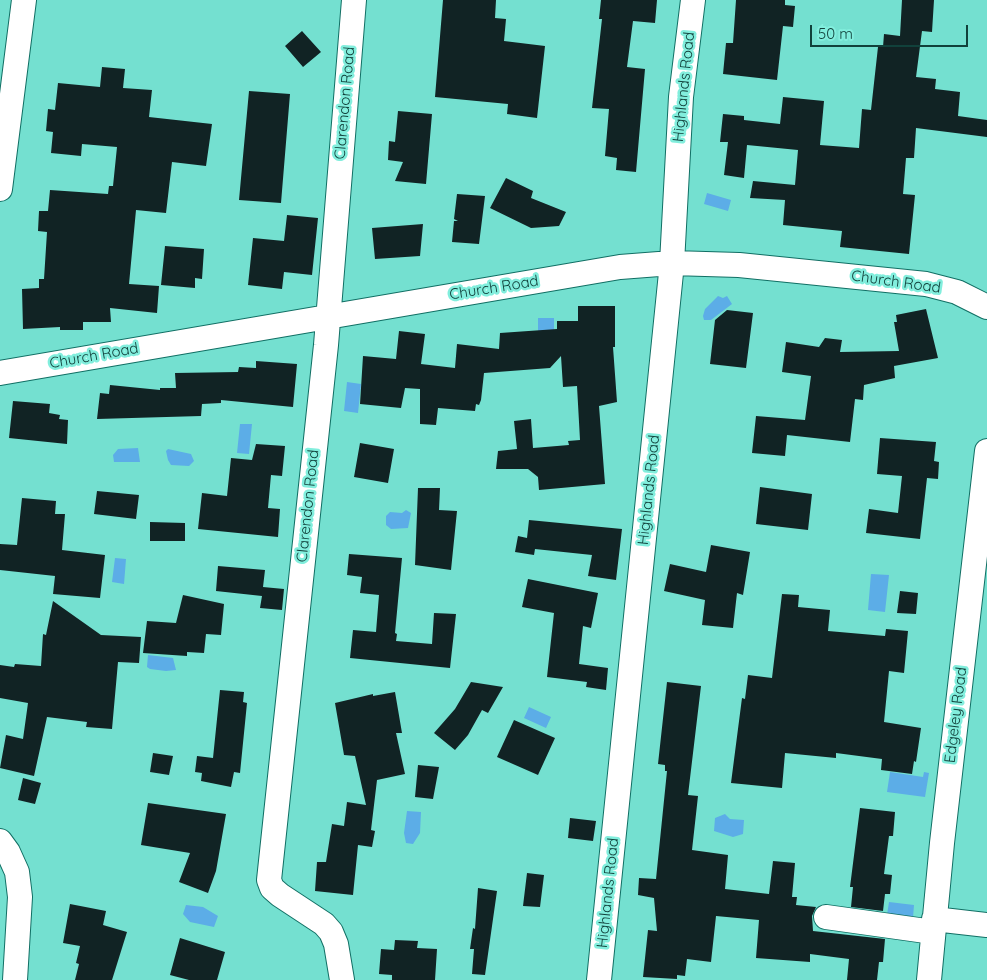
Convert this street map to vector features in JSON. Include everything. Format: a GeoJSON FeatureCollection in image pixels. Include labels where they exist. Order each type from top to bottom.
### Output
{"type":"FeatureCollection","features":[{"type":"Feature","properties":{"kind":"street"},"geometry":{"type":"LineString","coordinates":[[0,189],[24,0]]}},
{"type":"Feature","properties":{"kind":"street","name":"Clarendon Road"},"geometry":{"type":"LineString","coordinates":[[342,980],[336,944],[331,932],[324,924],[280,895],[272,888],[269,880],[326,345],[354,0]]}},
{"type":"Feature","properties":{"kind":"street","name":"Highlands Road"},"geometry":{"type":"LineString","coordinates":[[599,980],[672,263],[681,97],[693,0]]}},
{"type":"Feature","properties":{"kind":"street","name":"Church Road"},"geometry":{"type":"LineString","coordinates":[[0,373],[327,316],[620,268],[672,263],[739,266],[926,284],[957,292],[987,307]]}},
{"type":"Feature","properties":{"kind":"street","name":"Edgeley Road"},"geometry":{"type":"LineString","coordinates":[[928,980],[987,451]]}},
{"type":"Feature","properties":{"kind":"street"},"geometry":{"type":"LineString","coordinates":[[0,841],[8,852],[17,872],[20,897],[14,980]]}},
{"type":"Feature","properties":{"kind":"street"},"geometry":{"type":"LineString","coordinates":[[826,917],[934,926],[987,925]]}},
{"type":"Feature","properties":{"kind":"water"},"geometry":{"type":"Polygon","coordinates":[[[707,193],[731,200],[728,211],[704,204],[707,193]]]}},
{"type":"Feature","properties":{"kind":"water"},"geometry":{"type":"Polygon","coordinates":[[[718,296],[723,298],[727,296],[732,304],[711,320],[704,320],[705,309],[718,296]]]}},
{"type":"Feature","properties":{"kind":"water"},"geometry":{"type":"Polygon","coordinates":[[[538,318],[554,318],[554,341],[538,341],[538,318]]]}},
{"type":"Feature","properties":{"kind":"water"},"geometry":{"type":"Polygon","coordinates":[[[347,382],[361,384],[358,413],[344,411],[347,382]]]}},
{"type":"Feature","properties":{"kind":"water"},"geometry":{"type":"Polygon","coordinates":[[[240,424],[252,424],[249,454],[237,453],[240,424]]]}},
{"type":"Feature","properties":{"kind":"water"},"geometry":{"type":"Polygon","coordinates":[[[138,448],[140,462],[114,462],[113,455],[118,449],[138,448]]]}},
{"type":"Feature","properties":{"kind":"water"},"geometry":{"type":"Polygon","coordinates":[[[168,449],[191,454],[194,461],[189,466],[171,465],[166,451],[168,449]]]}},
{"type":"Feature","properties":{"kind":"water"},"geometry":{"type":"Polygon","coordinates":[[[406,510],[411,513],[408,528],[391,529],[386,525],[386,516],[390,512],[402,513],[406,510]]]}},
{"type":"Feature","properties":{"kind":"water"},"geometry":{"type":"Polygon","coordinates":[[[115,558],[126,559],[124,584],[112,582],[115,558]]]}},
{"type":"Feature","properties":{"kind":"water"},"geometry":{"type":"Polygon","coordinates":[[[871,574],[889,575],[885,612],[868,610],[871,574]]]}},
{"type":"Feature","properties":{"kind":"water"},"geometry":{"type":"Polygon","coordinates":[[[148,655],[173,658],[176,670],[150,669],[147,667],[148,655]]]}},
{"type":"Feature","properties":{"kind":"water"},"geometry":{"type":"Polygon","coordinates":[[[529,707],[551,717],[546,728],[524,718],[529,707]]]}},
{"type":"Feature","properties":{"kind":"water"},"geometry":{"type":"Polygon","coordinates":[[[890,772],[923,777],[924,772],[929,773],[925,797],[887,792],[890,772]]]}},
{"type":"Feature","properties":{"kind":"water"},"geometry":{"type":"Polygon","coordinates":[[[407,811],[421,812],[420,833],[413,844],[406,843],[404,833],[407,811]]]}},
{"type":"Feature","properties":{"kind":"water"},"geometry":{"type":"Polygon","coordinates":[[[725,814],[730,819],[744,820],[743,834],[733,837],[714,831],[715,818],[725,814]]]}},
{"type":"Feature","properties":{"kind":"water"},"geometry":{"type":"Polygon","coordinates":[[[889,902],[914,905],[913,918],[887,915],[889,902]]]}},
{"type":"Feature","properties":{"kind":"water"},"geometry":{"type":"Polygon","coordinates":[[[186,905],[203,907],[218,916],[214,927],[190,922],[183,914],[186,905]]]}},
{"type":"Feature","properties":{"kind":"building"},"geometry":{"type":"Polygon","coordinates":[[[443,0],[496,0],[495,18],[506,19],[504,41],[545,46],[537,118],[507,114],[508,104],[435,97],[443,0]]]}},
{"type":"Feature","properties":{"kind":"building"},"geometry":{"type":"Polygon","coordinates":[[[601,0],[657,0],[655,23],[633,21],[627,67],[645,69],[636,172],[616,170],[617,158],[605,156],[609,109],[592,108],[602,19],[599,19],[601,0]]]}},
{"type":"Feature","properties":{"kind":"building"},"geometry":{"type":"Polygon","coordinates":[[[736,0],[785,0],[785,5],[795,6],[793,27],[783,26],[777,80],[723,74],[726,43],[733,43],[736,0]]]}},
{"type":"Feature","properties":{"kind":"building"},"geometry":{"type":"Polygon","coordinates":[[[902,0],[934,0],[932,32],[922,31],[916,77],[936,79],[935,89],[960,92],[958,116],[987,120],[987,137],[916,128],[914,158],[906,158],[903,194],[915,195],[909,254],[840,247],[842,231],[783,225],[785,200],[750,198],[753,181],[795,185],[798,150],[747,145],[744,178],[724,175],[728,142],[720,142],[723,114],[744,116],[744,120],[780,124],[783,97],[824,101],[820,145],[859,148],[862,109],[871,110],[878,47],[883,47],[884,34],[900,36],[902,0]]]}},
{"type":"Feature","properties":{"kind":"building"},"geometry":{"type":"Polygon","coordinates":[[[302,31],[321,52],[303,67],[285,46],[302,31]]]}},
{"type":"Feature","properties":{"kind":"building"},"geometry":{"type":"Polygon","coordinates":[[[102,67],[125,69],[123,88],[152,90],[149,117],[212,124],[206,166],[172,162],[166,213],[136,210],[129,284],[159,286],[157,313],[110,308],[111,322],[83,322],[83,330],[60,330],[60,327],[23,329],[22,289],[39,288],[39,279],[44,279],[47,232],[38,231],[39,211],[48,211],[50,190],[108,194],[109,186],[113,186],[117,147],[82,144],[81,156],[51,153],[53,132],[46,131],[48,109],[55,110],[58,83],[100,87],[102,67]]]}},
{"type":"Feature","properties":{"kind":"building"},"geometry":{"type":"Polygon","coordinates":[[[249,91],[290,94],[281,203],[239,200],[249,91]]]}},
{"type":"Feature","properties":{"kind":"building"},"geometry":{"type":"Polygon","coordinates":[[[398,111],[432,114],[426,184],[395,181],[403,162],[388,160],[389,141],[395,142],[398,111]]]}},
{"type":"Feature","properties":{"kind":"building"},"geometry":{"type":"Polygon","coordinates":[[[506,178],[533,191],[531,198],[566,212],[559,226],[531,228],[490,208],[506,178]]]}},
{"type":"Feature","properties":{"kind":"building"},"geometry":{"type":"Polygon","coordinates":[[[457,194],[485,196],[479,244],[452,242],[454,221],[458,221],[454,219],[457,194]]]}},
{"type":"Feature","properties":{"kind":"building"},"geometry":{"type":"Polygon","coordinates":[[[287,215],[318,218],[312,275],[284,272],[282,289],[248,285],[253,238],[284,241],[287,215]]]}},
{"type":"Feature","properties":{"kind":"building"},"geometry":{"type":"Polygon","coordinates":[[[423,224],[420,256],[375,259],[372,228],[423,224]]]}},
{"type":"Feature","properties":{"kind":"building"},"geometry":{"type":"Polygon","coordinates":[[[165,246],[204,249],[202,279],[195,278],[195,288],[161,285],[165,246]]]}},
{"type":"Feature","properties":{"kind":"building"},"geometry":{"type":"Polygon","coordinates":[[[578,306],[615,306],[615,347],[613,347],[617,402],[599,406],[605,484],[539,490],[538,477],[528,469],[496,469],[498,451],[517,449],[514,421],[531,419],[533,448],[569,445],[568,441],[580,440],[577,386],[563,387],[561,356],[550,368],[484,373],[481,400],[479,405],[476,404],[475,411],[438,408],[436,425],[420,424],[420,389],[405,388],[401,408],[360,404],[363,356],[396,359],[399,331],[425,334],[421,364],[455,368],[457,344],[499,349],[500,333],[557,329],[557,321],[578,321],[578,306]]]}},
{"type":"Feature","properties":{"kind":"building"},"geometry":{"type":"Polygon","coordinates":[[[926,309],[938,358],[894,366],[895,378],[864,385],[863,400],[855,399],[850,442],[787,435],[785,456],[752,453],[756,416],[805,420],[811,376],[782,372],[786,342],[819,347],[825,338],[842,340],[840,352],[899,351],[894,322],[897,322],[896,315],[926,309]]]}},
{"type":"Feature","properties":{"kind":"building"},"geometry":{"type":"Polygon","coordinates":[[[727,310],[753,313],[746,368],[710,364],[715,320],[727,310]]]}},
{"type":"Feature","properties":{"kind":"building"},"geometry":{"type":"Polygon","coordinates":[[[256,361],[297,364],[293,407],[221,400],[221,403],[202,404],[201,416],[97,419],[100,393],[109,394],[110,385],[160,390],[160,388],[176,388],[175,373],[238,372],[239,367],[256,368],[256,361]]]}},
{"type":"Feature","properties":{"kind":"building"},"geometry":{"type":"Polygon","coordinates":[[[13,401],[50,404],[49,413],[60,415],[59,419],[68,420],[67,444],[9,438],[13,401]]]}},
{"type":"Feature","properties":{"kind":"building"},"geometry":{"type":"Polygon","coordinates":[[[880,438],[936,442],[934,461],[939,462],[938,479],[927,478],[920,539],[866,533],[869,509],[898,513],[902,476],[877,474],[880,438]]]}},
{"type":"Feature","properties":{"kind":"building"},"geometry":{"type":"Polygon","coordinates":[[[360,443],[394,449],[388,483],[354,477],[360,443]]]}},
{"type":"Feature","properties":{"kind":"building"},"geometry":{"type":"Polygon","coordinates":[[[256,444],[285,446],[282,476],[271,475],[268,508],[280,509],[278,537],[198,529],[202,493],[227,496],[231,458],[252,460],[256,444]]]}},
{"type":"Feature","properties":{"kind":"building"},"geometry":{"type":"Polygon","coordinates":[[[760,487],[812,494],[808,530],[756,524],[760,487]]]}},
{"type":"Feature","properties":{"kind":"building"},"geometry":{"type":"Polygon","coordinates":[[[418,488],[440,488],[439,510],[457,511],[451,570],[415,565],[418,488]]]}},
{"type":"Feature","properties":{"kind":"building"},"geometry":{"type":"Polygon","coordinates":[[[97,491],[139,495],[136,519],[94,514],[97,491]]]}},
{"type":"Feature","properties":{"kind":"building"},"geometry":{"type":"Polygon","coordinates":[[[22,498],[56,501],[55,514],[65,514],[62,550],[105,555],[100,598],[53,594],[55,576],[0,570],[0,544],[17,545],[22,498]]]}},
{"type":"Feature","properties":{"kind":"building"},"geometry":{"type":"Polygon","coordinates":[[[529,520],[622,529],[616,580],[588,576],[592,555],[535,549],[534,555],[515,552],[518,536],[527,538],[529,520]]]}},
{"type":"Feature","properties":{"kind":"building"},"geometry":{"type":"Polygon","coordinates":[[[150,522],[185,523],[185,541],[150,541],[150,522]]]}},
{"type":"Feature","properties":{"kind":"building"},"geometry":{"type":"Polygon","coordinates":[[[711,545],[750,552],[743,595],[737,593],[733,628],[702,625],[705,600],[664,591],[670,564],[706,572],[711,545]]]}},
{"type":"Feature","properties":{"kind":"building"},"geometry":{"type":"Polygon","coordinates":[[[349,554],[402,558],[395,633],[397,634],[396,641],[432,644],[434,613],[456,614],[450,668],[350,658],[353,630],[376,632],[379,595],[360,593],[362,577],[347,575],[349,554]]]}},
{"type":"Feature","properties":{"kind":"building"},"geometry":{"type":"Polygon","coordinates":[[[218,566],[265,570],[263,587],[284,589],[282,610],[260,608],[262,596],[216,591],[218,566]]]}},
{"type":"Feature","properties":{"kind":"building"},"geometry":{"type":"Polygon","coordinates":[[[528,579],[598,593],[591,628],[583,626],[579,664],[608,668],[606,690],[586,687],[587,682],[547,677],[554,613],[522,607],[528,579]]]}},
{"type":"Feature","properties":{"kind":"building"},"geometry":{"type":"Polygon","coordinates":[[[900,591],[918,593],[916,614],[897,613],[900,591]]]}},
{"type":"Feature","properties":{"kind":"building"},"geometry":{"type":"Polygon","coordinates":[[[782,594],[799,595],[798,607],[830,610],[828,631],[885,636],[886,629],[908,631],[904,673],[889,671],[884,722],[921,728],[916,762],[914,761],[912,774],[881,770],[882,759],[836,753],[836,758],[785,753],[782,788],[731,783],[742,698],[745,699],[748,675],[772,678],[782,594]]]}},
{"type":"Feature","properties":{"kind":"building"},"geometry":{"type":"Polygon","coordinates":[[[183,595],[224,604],[221,635],[206,634],[204,653],[187,652],[187,656],[143,653],[147,621],[176,623],[183,595]]]}},
{"type":"Feature","properties":{"kind":"building"},"geometry":{"type":"Polygon","coordinates":[[[53,601],[101,635],[141,637],[139,663],[118,662],[112,729],[86,727],[87,722],[47,717],[34,776],[0,768],[6,735],[23,739],[28,703],[0,698],[0,665],[14,667],[15,664],[41,666],[43,634],[46,635],[53,601]]]}},
{"type":"Feature","properties":{"kind":"building"},"geometry":{"type":"Polygon","coordinates":[[[471,682],[503,687],[488,713],[482,710],[468,735],[455,750],[434,733],[455,709],[471,682]]]}},
{"type":"Feature","properties":{"kind":"building"},"geometry":{"type":"Polygon","coordinates":[[[667,682],[701,686],[688,795],[698,796],[692,850],[728,855],[725,889],[769,894],[773,861],[795,863],[792,897],[797,897],[796,905],[816,907],[812,916],[813,931],[885,939],[883,962],[879,962],[877,980],[847,980],[849,959],[810,954],[810,962],[756,958],[759,920],[716,916],[711,962],[687,959],[685,976],[677,975],[677,979],[643,977],[648,930],[657,931],[654,898],[638,895],[639,878],[656,879],[667,771],[665,771],[665,765],[658,764],[667,682]]]}},
{"type":"Feature","properties":{"kind":"building"},"geometry":{"type":"Polygon","coordinates":[[[220,690],[244,692],[243,702],[247,703],[240,773],[234,772],[231,787],[201,781],[202,773],[195,772],[197,756],[213,758],[220,690]]]}},
{"type":"Feature","properties":{"kind":"building"},"geometry":{"type":"Polygon","coordinates":[[[395,692],[402,733],[396,733],[405,774],[377,780],[371,830],[375,831],[372,847],[358,845],[353,895],[315,891],[317,862],[326,862],[332,824],[344,826],[347,802],[366,805],[355,756],[344,755],[335,703],[373,694],[373,696],[395,692]]]}},
{"type":"Feature","properties":{"kind":"building"},"geometry":{"type":"Polygon","coordinates":[[[514,720],[555,738],[538,775],[497,757],[514,720]]]}},
{"type":"Feature","properties":{"kind":"building"},"geometry":{"type":"Polygon","coordinates":[[[153,753],[173,756],[169,775],[150,772],[153,753]]]}},
{"type":"Feature","properties":{"kind":"building"},"geometry":{"type":"Polygon","coordinates":[[[418,765],[439,767],[433,799],[415,797],[418,765]]]}},
{"type":"Feature","properties":{"kind":"building"},"geometry":{"type":"Polygon","coordinates":[[[23,778],[41,783],[35,804],[18,800],[23,778]]]}},
{"type":"Feature","properties":{"kind":"building"},"geometry":{"type":"Polygon","coordinates":[[[148,803],[226,814],[216,871],[208,893],[179,882],[190,853],[141,845],[148,803]]]}},
{"type":"Feature","properties":{"kind":"building"},"geometry":{"type":"Polygon","coordinates":[[[860,808],[895,812],[893,836],[889,836],[884,874],[892,875],[890,894],[885,894],[883,911],[851,907],[853,887],[850,887],[860,808]]]}},
{"type":"Feature","properties":{"kind":"building"},"geometry":{"type":"Polygon","coordinates":[[[570,818],[596,821],[593,841],[568,838],[570,818]]]}},
{"type":"Feature","properties":{"kind":"building"},"geometry":{"type":"Polygon","coordinates":[[[527,873],[544,875],[540,907],[523,906],[527,873]]]}},
{"type":"Feature","properties":{"kind":"building"},"geometry":{"type":"Polygon","coordinates":[[[478,888],[497,891],[485,975],[472,974],[474,949],[470,949],[473,928],[475,929],[478,888]]]}},
{"type":"Feature","properties":{"kind":"building"},"geometry":{"type":"Polygon","coordinates":[[[70,904],[106,911],[103,925],[127,932],[112,980],[75,980],[79,964],[76,963],[80,946],[63,943],[70,904]]]}},
{"type":"Feature","properties":{"kind":"building"},"geometry":{"type":"Polygon","coordinates":[[[180,938],[225,952],[217,980],[189,980],[170,975],[180,938]]]}},
{"type":"Feature","properties":{"kind":"building"},"geometry":{"type":"Polygon","coordinates":[[[395,940],[418,941],[417,948],[437,949],[435,980],[392,980],[392,975],[379,974],[381,949],[394,950],[395,940]]]}}]}
